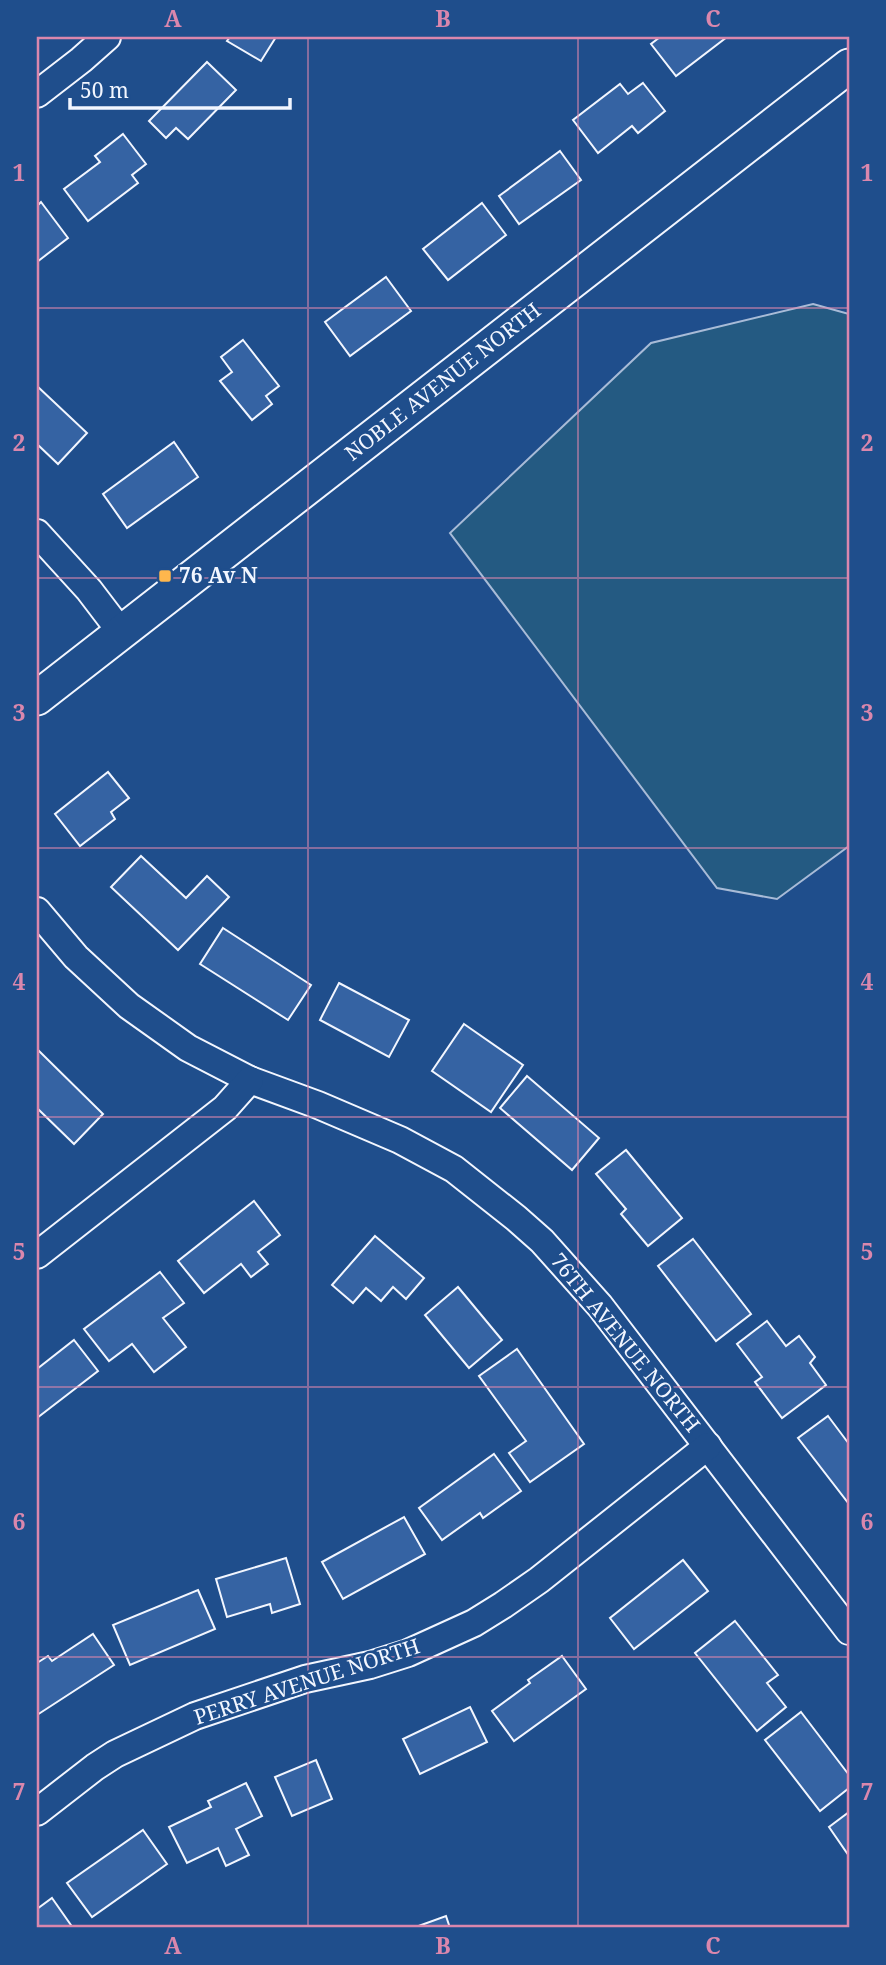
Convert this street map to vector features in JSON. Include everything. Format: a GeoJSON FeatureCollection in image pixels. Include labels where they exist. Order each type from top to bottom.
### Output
{"type":"FeatureCollection","features":[{"type":"Feature","properties":{"kind":"street"},"geometry":{"type":"LineString","coordinates":[[37,94],[107,37]]}},
{"type":"Feature","properties":{"kind":"street","name":"NOBLE AVENUE NORTH"},"geometry":{"type":"LineString","coordinates":[[37,698],[849,66]]}},
{"type":"Feature","properties":{"kind":"street"},"geometry":{"type":"LineString","coordinates":[[37,533],[89,590],[121,632]]}},
{"type":"Feature","properties":{"kind":"street","name":"76TH AVENUE NORTH"},"geometry":{"type":"LineString","coordinates":[[37,911],[76,957],[129,1006],[188,1048],[250,1080],[400,1140],[454,1169],[542,1241],[600,1306],[849,1631]]}},
{"type":"Feature","properties":{"kind":"street"},"geometry":{"type":"LineString","coordinates":[[37,1255],[225,1108],[250,1080]]}},
{"type":"Feature","properties":{"kind":"street","name":"PERRY AVENUE NORTH"},"geometry":{"type":"LineString","coordinates":[[37,1812],[87,1772],[116,1754],[195,1716],[305,1679],[370,1665],[408,1653],[474,1623],[539,1580],[708,1447]]}},
{"type":"Feature","properties":{"kind":"shaded area"},"geometry":{"type":"Polygon","coordinates":[[[813,304],[849,314],[849,846],[777,899],[717,888],[450,533],[651,343],[813,304]]]}},
{"type":"Feature","properties":{"kind":"building"},"geometry":{"type":"Polygon","coordinates":[[[230,37],[276,37],[261,61],[227,41],[230,37]]]}},
{"type":"Feature","properties":{"kind":"building"},"geometry":{"type":"Polygon","coordinates":[[[660,37],[727,37],[676,76],[651,44],[660,37]]]}},
{"type":"Feature","properties":{"kind":"building"},"geometry":{"type":"Polygon","coordinates":[[[207,62],[236,90],[188,139],[176,128],[166,138],[149,121],[207,62]]]}},
{"type":"Feature","properties":{"kind":"building"},"geometry":{"type":"Polygon","coordinates":[[[643,83],[665,111],[638,133],[632,126],[598,153],[573,120],[620,84],[628,94],[643,83]]]}},
{"type":"Feature","properties":{"kind":"building"},"geometry":{"type":"Polygon","coordinates":[[[123,134],[146,164],[132,175],[138,183],[88,221],[64,189],[100,162],[95,156],[123,134]]]}},
{"type":"Feature","properties":{"kind":"building"},"geometry":{"type":"Polygon","coordinates":[[[560,151],[581,180],[519,224],[499,196],[560,151]]]}},
{"type":"Feature","properties":{"kind":"building"},"geometry":{"type":"Polygon","coordinates":[[[41,202],[68,238],[37,262],[37,206],[41,202]]]}},
{"type":"Feature","properties":{"kind":"building"},"geometry":{"type":"Polygon","coordinates":[[[482,203],[506,235],[448,280],[423,249],[482,203]]]}},
{"type":"Feature","properties":{"kind":"building"},"geometry":{"type":"Polygon","coordinates":[[[386,277],[411,311],[350,356],[325,322],[386,277]]]}},
{"type":"Feature","properties":{"kind":"building"},"geometry":{"type":"Polygon","coordinates":[[[243,340],[279,386],[266,396],[272,404],[252,420],[220,381],[232,372],[221,357],[243,340]]]}},
{"type":"Feature","properties":{"kind":"building"},"geometry":{"type":"Polygon","coordinates":[[[37,386],[87,433],[58,464],[37,444],[37,386]]]}},
{"type":"Feature","properties":{"kind":"building"},"geometry":{"type":"Polygon","coordinates":[[[174,442],[198,477],[127,528],[103,494],[174,442]]]}},
{"type":"Feature","properties":{"kind":"building"},"geometry":{"type":"Polygon","coordinates":[[[108,772],[129,798],[111,812],[115,819],[80,846],[55,814],[108,772]]]}},
{"type":"Feature","properties":{"kind":"building"},"geometry":{"type":"Polygon","coordinates":[[[141,856],[186,898],[207,876],[229,897],[178,950],[111,887],[141,856]]]}},
{"type":"Feature","properties":{"kind":"building"},"geometry":{"type":"Polygon","coordinates":[[[223,928],[311,985],[288,1020],[200,964],[223,928]]]}},
{"type":"Feature","properties":{"kind":"building"},"geometry":{"type":"Polygon","coordinates":[[[339,983],[409,1020],[389,1057],[320,1020],[339,983]]]}},
{"type":"Feature","properties":{"kind":"building"},"geometry":{"type":"Polygon","coordinates":[[[464,1024],[523,1065],[491,1112],[432,1071],[464,1024]]]}},
{"type":"Feature","properties":{"kind":"building"},"geometry":{"type":"Polygon","coordinates":[[[37,1049],[103,1114],[74,1144],[37,1108],[37,1049]]]}},
{"type":"Feature","properties":{"kind":"building"},"geometry":{"type":"Polygon","coordinates":[[[527,1076],[599,1138],[572,1170],[500,1108],[527,1076]]]}},
{"type":"Feature","properties":{"kind":"building"},"geometry":{"type":"Polygon","coordinates":[[[626,1150],[682,1218],[648,1246],[621,1214],[626,1209],[596,1174],[626,1150]]]}},
{"type":"Feature","properties":{"kind":"building"},"geometry":{"type":"Polygon","coordinates":[[[254,1201],[280,1235],[258,1252],[268,1264],[251,1277],[241,1264],[204,1293],[178,1261],[254,1201]]]}},
{"type":"Feature","properties":{"kind":"building"},"geometry":{"type":"Polygon","coordinates":[[[375,1236],[424,1278],[406,1299],[393,1287],[381,1301],[366,1288],[353,1303],[332,1285],[375,1236]]]}},
{"type":"Feature","properties":{"kind":"building"},"geometry":{"type":"Polygon","coordinates":[[[693,1239],[751,1314],[716,1341],[658,1266],[693,1239]]]}},
{"type":"Feature","properties":{"kind":"building"},"geometry":{"type":"Polygon","coordinates":[[[160,1272],[184,1303],[163,1318],[186,1347],[154,1372],[132,1344],[109,1361],[84,1329],[160,1272]]]}},
{"type":"Feature","properties":{"kind":"building"},"geometry":{"type":"Polygon","coordinates":[[[458,1287],[502,1340],[469,1368],[425,1315],[458,1287]]]}},
{"type":"Feature","properties":{"kind":"building"},"geometry":{"type":"Polygon","coordinates":[[[767,1321],[786,1346],[799,1336],[815,1357],[810,1363],[826,1385],[782,1418],[755,1382],[762,1377],[737,1344],[767,1321]]]}},
{"type":"Feature","properties":{"kind":"building"},"geometry":{"type":"Polygon","coordinates":[[[74,1340],[98,1371],[37,1418],[37,1369],[74,1340]]]}},
{"type":"Feature","properties":{"kind":"building"},"geometry":{"type":"Polygon","coordinates":[[[517,1349],[584,1444],[530,1482],[509,1453],[526,1441],[479,1376],[517,1349]]]}},
{"type":"Feature","properties":{"kind":"building"},"geometry":{"type":"Polygon","coordinates":[[[828,1416],[849,1444],[849,1504],[798,1438],[828,1416]]]}},
{"type":"Feature","properties":{"kind":"building"},"geometry":{"type":"Polygon","coordinates":[[[494,1454],[521,1491],[483,1518],[480,1513],[442,1540],[419,1508],[494,1454]]]}},
{"type":"Feature","properties":{"kind":"building"},"geometry":{"type":"Polygon","coordinates":[[[404,1517],[425,1554],[343,1599],[322,1562],[404,1517]]]}},
{"type":"Feature","properties":{"kind":"building"},"geometry":{"type":"Polygon","coordinates":[[[286,1558],[300,1604],[272,1613],[270,1604],[227,1617],[216,1579],[286,1558]]]}},
{"type":"Feature","properties":{"kind":"building"},"geometry":{"type":"Polygon","coordinates":[[[683,1560],[708,1591],[634,1649],[610,1618],[683,1560]]]}},
{"type":"Feature","properties":{"kind":"building"},"geometry":{"type":"Polygon","coordinates":[[[198,1590],[215,1629],[130,1665],[113,1625],[198,1590]]]}},
{"type":"Feature","properties":{"kind":"building"},"geometry":{"type":"Polygon","coordinates":[[[735,1621],[778,1675],[767,1683],[786,1707],[757,1731],[695,1653],[735,1621]]]}},
{"type":"Feature","properties":{"kind":"building"},"geometry":{"type":"Polygon","coordinates":[[[93,1634],[114,1665],[37,1715],[37,1663],[48,1656],[52,1661],[93,1634]]]}},
{"type":"Feature","properties":{"kind":"building"},"geometry":{"type":"Polygon","coordinates":[[[562,1656],[586,1689],[514,1741],[492,1711],[530,1683],[528,1680],[562,1656]]]}},
{"type":"Feature","properties":{"kind":"building"},"geometry":{"type":"Polygon","coordinates":[[[470,1707],[487,1742],[420,1774],[403,1739],[470,1707]]]}},
{"type":"Feature","properties":{"kind":"building"},"geometry":{"type":"Polygon","coordinates":[[[801,1712],[849,1775],[849,1788],[820,1811],[765,1740],[801,1712]]]}},
{"type":"Feature","properties":{"kind":"building"},"geometry":{"type":"Polygon","coordinates":[[[316,1760],[332,1799],[292,1816],[275,1777],[316,1760]]]}},
{"type":"Feature","properties":{"kind":"building"},"geometry":{"type":"Polygon","coordinates":[[[246,1783],[262,1816],[236,1829],[249,1855],[226,1866],[218,1848],[187,1863],[169,1827],[211,1807],[208,1801],[246,1783]]]}},
{"type":"Feature","properties":{"kind":"building"},"geometry":{"type":"Polygon","coordinates":[[[849,1812],[849,1856],[829,1827],[849,1812]]]}},
{"type":"Feature","properties":{"kind":"building"},"geometry":{"type":"Polygon","coordinates":[[[143,1830],[167,1864],[92,1917],[67,1883],[143,1830]]]}},
{"type":"Feature","properties":{"kind":"building"},"geometry":{"type":"Polygon","coordinates":[[[52,1898],[73,1928],[37,1928],[37,1909],[52,1898]]]}},
{"type":"Feature","properties":{"kind":"building"},"geometry":{"type":"Polygon","coordinates":[[[446,1916],[450,1928],[413,1928],[446,1916]]]}},
{"type":"Feature","properties":{"kind":"place","name":"76 Av N"},"geometry":{"type":"Point","coordinates":[165,576]}}]}
